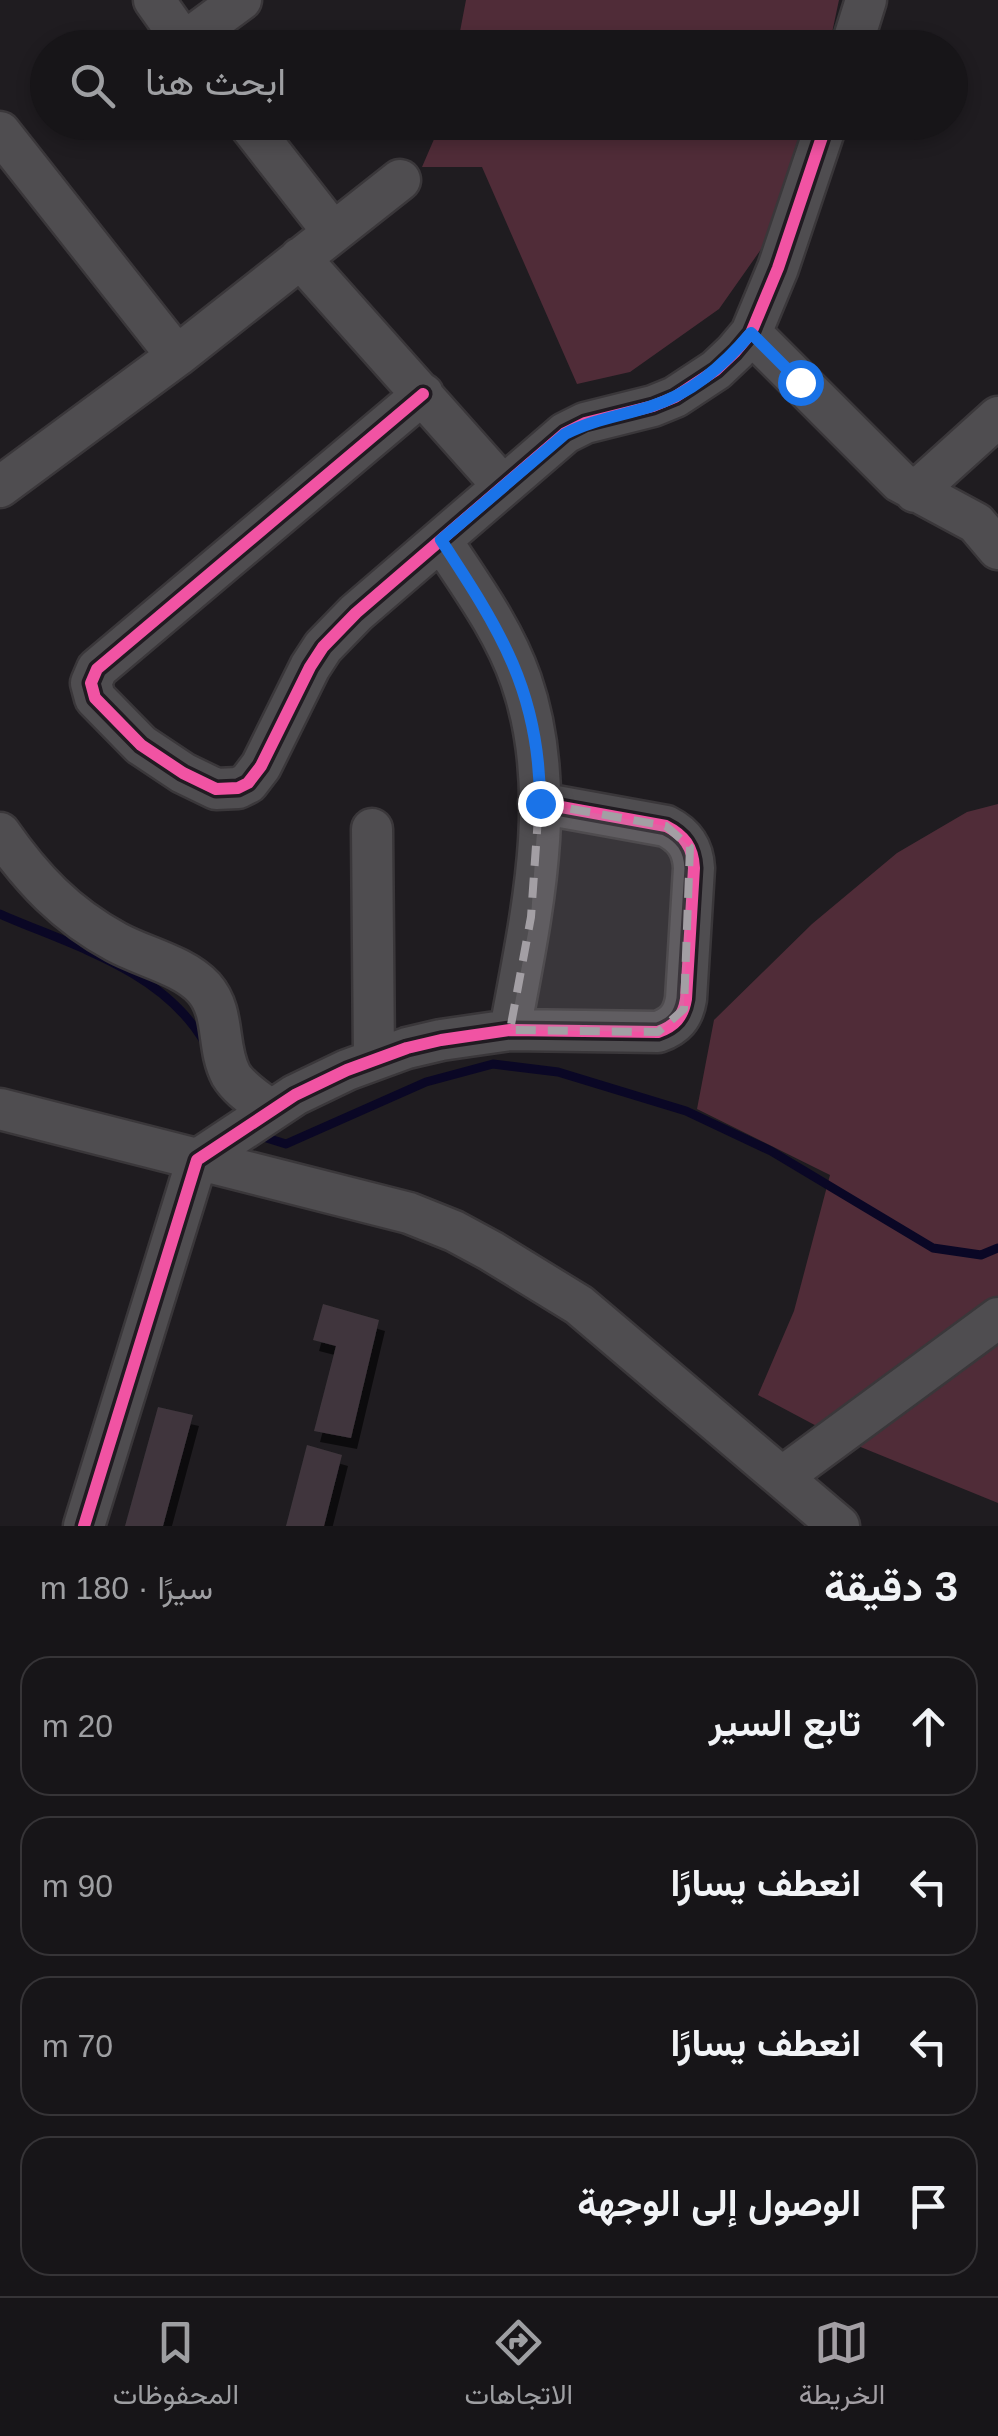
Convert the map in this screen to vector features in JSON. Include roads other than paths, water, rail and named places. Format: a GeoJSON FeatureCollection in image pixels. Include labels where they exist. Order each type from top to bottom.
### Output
{"type":"FeatureCollection","features":[{"type":"Feature","properties":{"kind":"street"},"geometry":{"type":"LineString","coordinates":[[154,0],[175,30]]}},
{"type":"Feature","properties":{"kind":"street"},"geometry":{"type":"LineString","coordinates":[[204,30],[241,0]]}},
{"type":"Feature","properties":{"kind":"street"},"geometry":{"type":"LineString","coordinates":[[857,30],[866,0]]}},
{"type":"Feature","properties":{"kind":"street"},"geometry":{"type":"LineString","coordinates":[[0,132],[177,356]]}},
{"type":"Feature","properties":{"kind":"street"},"geometry":{"type":"LineString","coordinates":[[261,140],[333,232]]}},
{"type":"Feature","properties":{"kind":"street"},"geometry":{"type":"LineString","coordinates":[[424,394],[97,669],[91,683],[94,698],[141,745],[216,789],[238,788],[256,776],[310,666],[347,622],[565,434],[608,416],[653,406],[696,385],[716,370],[751,333],[778,268],[821,140]]}},
{"type":"Feature","properties":{"kind":"street"},"geometry":{"type":"LineString","coordinates":[[3,479],[177,356],[400,180]]}},
{"type":"Feature","properties":{"kind":"street"},"geometry":{"type":"LineString","coordinates":[[300,258],[503,486]]}},
{"type":"Feature","properties":{"kind":"street"},"geometry":{"type":"LineString","coordinates":[[751,333],[900,482],[967,517],[998,549]]}},
{"type":"Feature","properties":{"kind":"street"},"geometry":{"type":"LineString","coordinates":[[915,492],[998,418]]}},
{"type":"Feature","properties":{"kind":"street"},"geometry":{"type":"LineString","coordinates":[[441,540],[520,676],[537,744],[540,803],[531,917],[510,1030]]}},
{"type":"Feature","properties":{"kind":"street"},"geometry":{"type":"LineString","coordinates":[[84,1526],[213,1149],[321,1082],[374,1059],[441,1040],[510,1030],[658,1032],[681,1017],[686,1000],[694,868],[694,857],[684,838],[666,826],[540,803]]}},
{"type":"Feature","properties":{"kind":"street"},"geometry":{"type":"LineString","coordinates":[[372,829],[374,1059]]}},
{"type":"Feature","properties":{"kind":"street"},"geometry":{"type":"LineString","coordinates":[[0,833],[25,870],[68,911],[118,943],[187,975],[206,990],[218,1012],[230,1072],[241,1087],[271,1111]]}},
{"type":"Feature","properties":{"kind":"street"},"geometry":{"type":"LineString","coordinates":[[0,1108],[213,1149],[454,1231],[579,1306],[839,1526]]}},
{"type":"Feature","properties":{"kind":"street"},"geometry":{"type":"LineString","coordinates":[[782,1477],[998,1318]]}},
{"type":"Feature","properties":{"kind":"waterway"},"geometry":{"type":"LineString","coordinates":[[0,914],[86,950],[141,979],[166,997],[205,1043]]}},
{"type":"Feature","properties":{"kind":"waterway"},"geometry":{"type":"LineString","coordinates":[[257,1135],[286,1144],[426,1082],[493,1064],[558,1072],[686,1111],[771,1151],[933,1248],[981,1255],[998,1248]]}}]}
